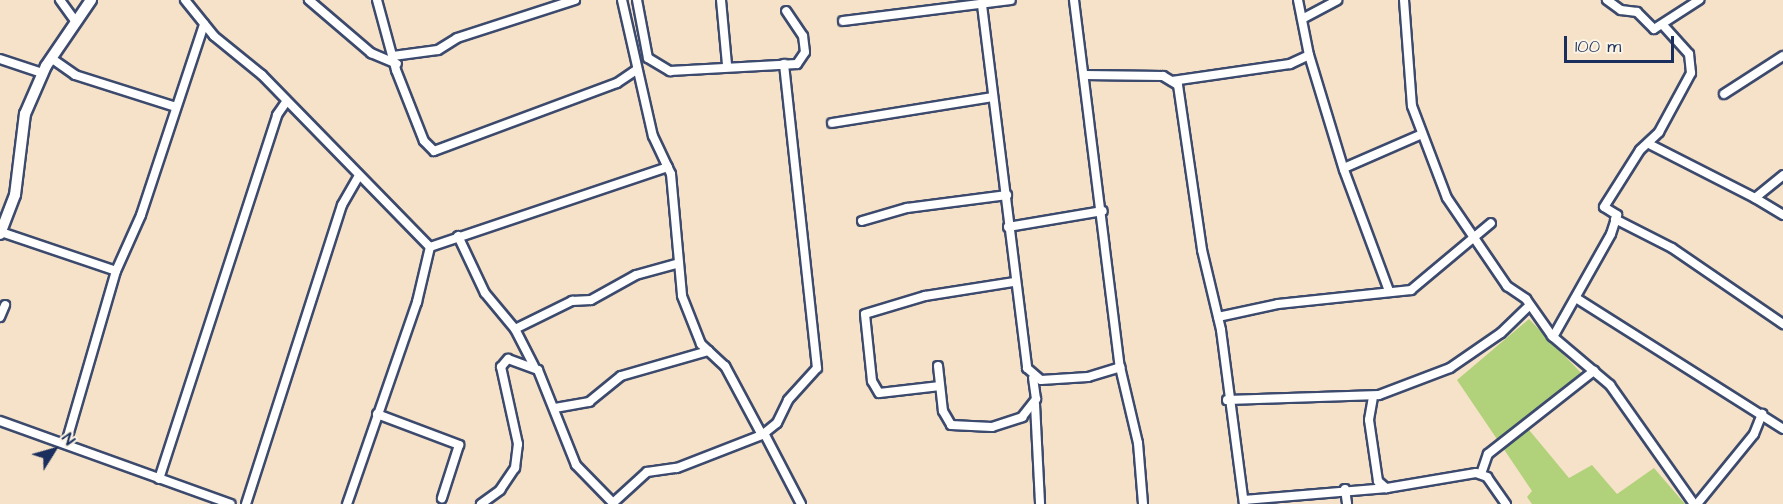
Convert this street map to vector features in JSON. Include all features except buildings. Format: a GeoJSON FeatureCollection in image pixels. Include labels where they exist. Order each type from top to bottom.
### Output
{"type":"FeatureCollection","features":[{"type":"Feature","properties":{"kind":"street"},"geometry":{"type":"LineString","coordinates":[[60,0],[76,22]]}},
{"type":"Feature","properties":{"kind":"street"},"geometry":{"type":"LineString","coordinates":[[92,0],[42,73],[25,114],[15,195],[1,233],[116,271]]}},
{"type":"Feature","properties":{"kind":"street"},"geometry":{"type":"LineString","coordinates":[[185,0],[204,24],[286,102],[430,248]]}},
{"type":"Feature","properties":{"kind":"street"},"geometry":{"type":"LineString","coordinates":[[309,0],[371,53],[395,66]]}},
{"type":"Feature","properties":{"kind":"street"},"geometry":{"type":"LineString","coordinates":[[377,0],[397,57],[395,66],[424,141],[434,151],[617,83],[636,70]]}},
{"type":"Feature","properties":{"kind":"street"},"geometry":{"type":"LineString","coordinates":[[397,57],[575,0]]}},
{"type":"Feature","properties":{"kind":"street"},"geometry":{"type":"LineString","coordinates":[[622,0],[636,70],[653,135],[668,167],[676,264],[682,296],[704,349],[725,366],[798,503]]}},
{"type":"Feature","properties":{"kind":"street"},"geometry":{"type":"LineString","coordinates":[[637,0],[652,65],[670,70],[727,65],[797,64],[805,52],[803,36],[786,10]]}},
{"type":"Feature","properties":{"kind":"street"},"geometry":{"type":"LineString","coordinates":[[721,0],[727,65]]}},
{"type":"Feature","properties":{"kind":"street"},"geometry":{"type":"LineString","coordinates":[[843,21],[1011,0]]}},
{"type":"Feature","properties":{"kind":"street"},"geometry":{"type":"LineString","coordinates":[[1074,0],[1103,212],[1120,367],[1137,442],[1143,504]]}},
{"type":"Feature","properties":{"kind":"street"},"geometry":{"type":"LineString","coordinates":[[1298,0],[1309,55],[1344,168],[1389,291]]}},
{"type":"Feature","properties":{"kind":"street"},"geometry":{"type":"LineString","coordinates":[[1302,19],[1336,0]]}},
{"type":"Feature","properties":{"kind":"street"},"geometry":{"type":"LineString","coordinates":[[1404,0],[1412,106],[1420,135],[1447,198],[1476,237],[1507,286],[1530,305],[1553,337],[1594,371],[1632,413],[1695,504],[1754,434],[1762,414]]}},
{"type":"Feature","properties":{"kind":"street"},"geometry":{"type":"LineString","coordinates":[[1607,0],[1621,10],[1637,12],[1654,28],[1668,26],[1699,0]]}},
{"type":"Feature","properties":{"kind":"street"},"geometry":{"type":"LineString","coordinates":[[981,5],[1007,195],[1013,282],[1033,378],[1040,504]]}},
{"type":"Feature","properties":{"kind":"street"},"geometry":{"type":"LineString","coordinates":[[66,443],[116,271],[141,215],[173,106],[204,24]]}},
{"type":"Feature","properties":{"kind":"street"},"geometry":{"type":"LineString","coordinates":[[1668,26],[1693,67],[1651,145],[1640,150],[1605,207],[1615,219],[1672,248],[1783,324]]}},
{"type":"Feature","properties":{"kind":"street"},"geometry":{"type":"LineString","coordinates":[[1084,75],[1172,81],[1290,64],[1309,55]]}},
{"type":"Feature","properties":{"kind":"street"},"geometry":{"type":"LineString","coordinates":[[1724,94],[1783,56]]}},
{"type":"Feature","properties":{"kind":"street"},"geometry":{"type":"LineString","coordinates":[[51,58],[75,75],[173,106]]}},
{"type":"Feature","properties":{"kind":"street"},"geometry":{"type":"LineString","coordinates":[[0,59],[42,73]]}},
{"type":"Feature","properties":{"kind":"street"},"geometry":{"type":"LineString","coordinates":[[458,236],[485,293],[515,329],[555,408],[576,465],[614,503],[647,472],[678,468],[763,434],[777,423],[819,363],[784,64]]}},
{"type":"Feature","properties":{"kind":"street"},"geometry":{"type":"LineString","coordinates":[[1172,81],[1183,101],[1202,250],[1218,317],[1227,400],[1244,502],[1345,489],[1386,488],[1481,474]]}},
{"type":"Feature","properties":{"kind":"street"},"geometry":{"type":"LineString","coordinates":[[832,123],[992,97]]}},
{"type":"Feature","properties":{"kind":"street"},"geometry":{"type":"LineString","coordinates":[[159,479],[277,115],[286,102]]}},
{"type":"Feature","properties":{"kind":"street"},"geometry":{"type":"LineString","coordinates":[[1344,168],[1420,135]]}},
{"type":"Feature","properties":{"kind":"street"},"geometry":{"type":"LineString","coordinates":[[1651,145],[1755,198],[1783,215]]}},
{"type":"Feature","properties":{"kind":"street"},"geometry":{"type":"LineString","coordinates":[[347,504],[430,248],[458,236],[668,167]]}},
{"type":"Feature","properties":{"kind":"street"},"geometry":{"type":"LineString","coordinates":[[1755,198],[1783,175]]}},
{"type":"Feature","properties":{"kind":"street"},"geometry":{"type":"LineString","coordinates":[[246,504],[342,205],[359,176]]}},
{"type":"Feature","properties":{"kind":"street"},"geometry":{"type":"LineString","coordinates":[[862,221],[907,208],[1007,195]]}},
{"type":"Feature","properties":{"kind":"street"},"geometry":{"type":"LineString","coordinates":[[1008,227],[1103,212]]}},
{"type":"Feature","properties":{"kind":"street"},"geometry":{"type":"LineString","coordinates":[[1553,337],[1576,298],[1615,219]]}},
{"type":"Feature","properties":{"kind":"street"},"geometry":{"type":"LineString","coordinates":[[1218,317],[1420,285],[1491,223]]}},
{"type":"Feature","properties":{"kind":"street"},"geometry":{"type":"LineString","coordinates":[[515,329],[572,301],[591,300],[636,275],[676,264]]}},
{"type":"Feature","properties":{"kind":"street"},"geometry":{"type":"LineString","coordinates":[[940,386],[879,393],[872,381],[865,314],[925,296],[1013,282]]}},
{"type":"Feature","properties":{"kind":"street"},"geometry":{"type":"LineString","coordinates":[[1576,298],[1783,429]]}},
{"type":"Feature","properties":{"kind":"street"},"geometry":{"type":"LineString","coordinates":[[0,317],[5,305]]}},
{"type":"Feature","properties":{"kind":"street"},"geometry":{"type":"LineString","coordinates":[[1227,400],[1373,397],[1450,368],[1501,333],[1530,305]]}},
{"type":"Feature","properties":{"kind":"street"},"geometry":{"type":"LineString","coordinates":[[555,408],[589,402],[621,376],[704,349]]}},
{"type":"Feature","properties":{"kind":"street"},"geometry":{"type":"LineString","coordinates":[[481,504],[500,490],[515,468],[518,444],[501,367],[508,358],[535,368]]}},
{"type":"Feature","properties":{"kind":"street"},"geometry":{"type":"LineString","coordinates":[[938,366],[940,386],[951,425],[1004,424],[1035,404]]}},
{"type":"Feature","properties":{"kind":"street"},"geometry":{"type":"LineString","coordinates":[[1033,378],[1088,377],[1120,367]]}},
{"type":"Feature","properties":{"kind":"street"},"geometry":{"type":"LineString","coordinates":[[1481,474],[1488,454],[1594,371]]}},
{"type":"Feature","properties":{"kind":"street"},"geometry":{"type":"LineString","coordinates":[[1373,397],[1370,420],[1378,481],[1386,488]]}},
{"type":"Feature","properties":{"kind":"street"},"geometry":{"type":"LineString","coordinates":[[377,414],[459,445],[442,498]]}},
{"type":"Feature","properties":{"kind":"street"},"geometry":{"type":"LineString","coordinates":[[0,421],[66,443],[211,501],[230,504]]}},
{"type":"Feature","properties":{"kind":"street"},"geometry":{"type":"LineString","coordinates":[[1481,474],[1506,504]]}},
{"type":"Feature","properties":{"kind":"street"},"geometry":{"type":"LineString","coordinates":[[1371,488],[1378,481]]}},
{"type":"Feature","properties":{"kind":"street"},"geometry":{"type":"LineString","coordinates":[[1345,489],[1347,504]]}},
{"type":"Feature","properties":{"kind":"green space"},"geometry":{"type":"Polygon","coordinates":[[[1529,319],[1585,377],[1525,425],[1569,478],[1592,465],[1617,494],[1654,468],[1685,504],[1532,504],[1527,497],[1532,491],[1457,380],[1529,319]]]}}]}
